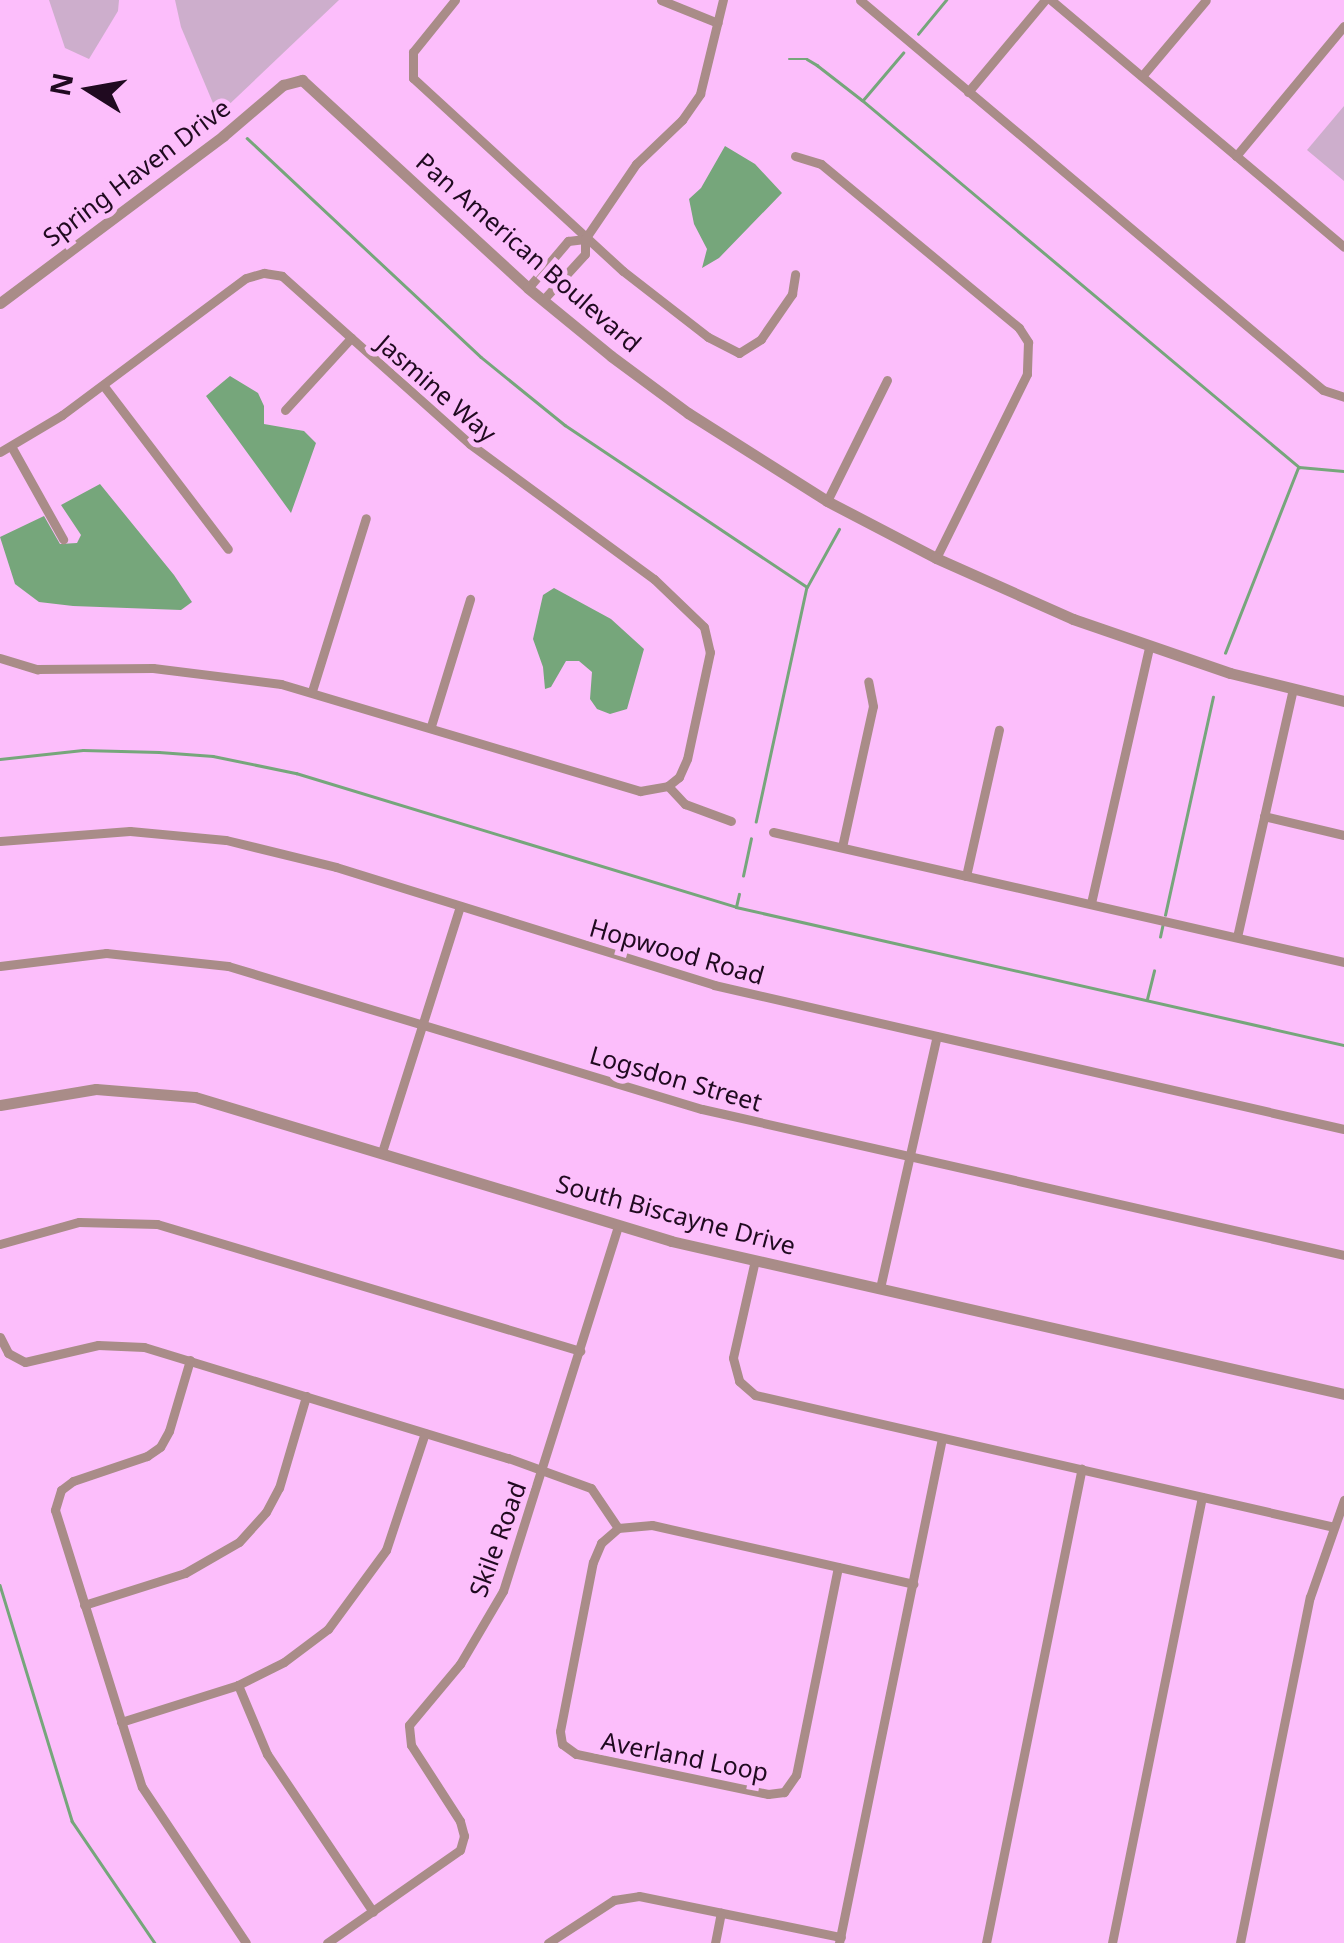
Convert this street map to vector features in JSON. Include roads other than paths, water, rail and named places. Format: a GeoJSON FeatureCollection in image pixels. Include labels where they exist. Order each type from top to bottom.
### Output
{"type":"FeatureCollection","features":[{"type":"Feature","properties":{"kind":"street"},"geometry":{"type":"LineString","coordinates":[[455,0],[412,52],[413,78],[585,238],[734,352],[745,352],[761,338],[792,294],[795,274]]}},
{"type":"Feature","properties":{"kind":"street"},"geometry":{"type":"LineString","coordinates":[[661,0],[718,23]]}},
{"type":"Feature","properties":{"kind":"street"},"geometry":{"type":"LineString","coordinates":[[543,300],[585,254],[585,238],[646,152],[693,106],[706,82],[722,0]]}},
{"type":"Feature","properties":{"kind":"street"},"geometry":{"type":"LineString","coordinates":[[860,0],[1323,390],[1344,397]]}},
{"type":"Feature","properties":{"kind":"street"},"geometry":{"type":"LineString","coordinates":[[968,92],[1048,0],[1344,246]]}},
{"type":"Feature","properties":{"kind":"street"},"geometry":{"type":"LineString","coordinates":[[1142,76],[1206,0]]}},
{"type":"Feature","properties":{"kind":"street"},"geometry":{"type":"LineString","coordinates":[[1236,156],[1344,26]]}},
{"type":"Feature","properties":{"kind":"street","name":"Pan American Boulevard"},"geometry":{"type":"LineString","coordinates":[[298,80],[543,300],[688,413],[827,501],[936,558],[1149,648],[1344,702]]}},
{"type":"Feature","properties":{"kind":"street","name":"Spring Haven Drive"},"geometry":{"type":"LineString","coordinates":[[0,303],[223,136],[283,85],[298,80]]}},
{"type":"Feature","properties":{"kind":"street"},"geometry":{"type":"LineString","coordinates":[[795,156],[818,162],[1020,328],[1028,342],[1027,374],[936,558]]}},
{"type":"Feature","properties":{"kind":"street"},"geometry":{"type":"LineString","coordinates":[[528,288],[568,241],[585,238]]}},
{"type":"Feature","properties":{"kind":"street","name":"Jasmine Way"},"geometry":{"type":"LineString","coordinates":[[0,452],[104,385],[241,282],[260,274],[286,279],[470,444],[654,579],[704,628],[710,652],[686,764],[668,786]]}},
{"type":"Feature","properties":{"kind":"street"},"geometry":{"type":"LineString","coordinates":[[285,410],[351,338]]}},
{"type":"Feature","properties":{"kind":"street"},"geometry":{"type":"LineString","coordinates":[[827,501],[887,380]]}},
{"type":"Feature","properties":{"kind":"street"},"geometry":{"type":"LineString","coordinates":[[104,385],[228,549]]}},
{"type":"Feature","properties":{"kind":"street"},"geometry":{"type":"LineString","coordinates":[[12,446],[63,538]]}},
{"type":"Feature","properties":{"kind":"street"},"geometry":{"type":"LineString","coordinates":[[312,691],[366,518]]}},
{"type":"Feature","properties":{"kind":"street"},"geometry":{"type":"LineString","coordinates":[[431,726],[470,599]]}},
{"type":"Feature","properties":{"kind":"street"},"geometry":{"type":"LineString","coordinates":[[1091,903],[1149,648]]}},
{"type":"Feature","properties":{"kind":"street"},"geometry":{"type":"LineString","coordinates":[[0,658],[37,669],[201,672],[312,691],[640,791],[668,786],[685,804],[731,821]]}},
{"type":"Feature","properties":{"kind":"street"},"geometry":{"type":"LineString","coordinates":[[842,847],[874,706],[868,681]]}},
{"type":"Feature","properties":{"kind":"street"},"geometry":{"type":"LineString","coordinates":[[1237,937],[1293,690]]}},
{"type":"Feature","properties":{"kind":"street"},"geometry":{"type":"LineString","coordinates":[[966,876],[1000,730]]}},
{"type":"Feature","properties":{"kind":"street"},"geometry":{"type":"LineString","coordinates":[[1264,816],[1344,834]]}},
{"type":"Feature","properties":{"kind":"street","name":"Hopwood Road"},"geometry":{"type":"LineString","coordinates":[[0,840],[90,831],[196,835],[278,851],[714,984],[1344,1128]]}},
{"type":"Feature","properties":{"kind":"street"},"geometry":{"type":"LineString","coordinates":[[772,832],[1344,962]]}},
{"type":"Feature","properties":{"kind":"street"},"geometry":{"type":"LineString","coordinates":[[382,1152],[460,906]]}},
{"type":"Feature","properties":{"kind":"street","name":"Logsdon Street"},"geometry":{"type":"LineString","coordinates":[[0,966],[106,954],[196,960],[262,974],[702,1108],[1344,1255]]}},
{"type":"Feature","properties":{"kind":"street"},"geometry":{"type":"LineString","coordinates":[[880,1288],[937,1036]]}},
{"type":"Feature","properties":{"kind":"street","name":"South Biscayne Drive"},"geometry":{"type":"LineString","coordinates":[[0,1105],[70,1091],[162,1092],[235,1108],[618,1226],[1344,1394]]}},
{"type":"Feature","properties":{"kind":"street"},"geometry":{"type":"LineString","coordinates":[[0,1244],[80,1222],[157,1224],[580,1351]]}},
{"type":"Feature","properties":{"kind":"street","name":"Skile Road"},"geometry":{"type":"LineString","coordinates":[[326,1943],[454,1856],[463,1842],[460,1820],[411,1745],[410,1725],[460,1664],[494,1610],[544,1470],[618,1226]]}},
{"type":"Feature","properties":{"kind":"street"},"geometry":{"type":"LineString","coordinates":[[755,1260],[733,1358],[735,1374],[745,1388],[760,1396],[1334,1527]]}},
{"type":"Feature","properties":{"kind":"street"},"geometry":{"type":"LineString","coordinates":[[0,1337],[8,1353],[25,1362],[114,1344],[190,1360],[591,1488],[618,1528],[652,1524],[913,1584]]}},
{"type":"Feature","properties":{"kind":"street"},"geometry":{"type":"LineString","coordinates":[[190,1360],[160,1447],[147,1456],[73,1480],[58,1497],[56,1517],[136,1773],[150,1801],[246,1943]]}},
{"type":"Feature","properties":{"kind":"street"},"geometry":{"type":"LineString","coordinates":[[84,1606],[208,1563],[247,1535],[278,1488],[306,1396]]}},
{"type":"Feature","properties":{"kind":"street"},"geometry":{"type":"LineString","coordinates":[[122,1722],[238,1685],[299,1652],[352,1602],[392,1536],[425,1433]]}},
{"type":"Feature","properties":{"kind":"street"},"geometry":{"type":"LineString","coordinates":[[548,1943],[604,1905],[627,1896],[721,1912],[840,1940],[942,1438]]}},
{"type":"Feature","properties":{"kind":"street"},"geometry":{"type":"LineString","coordinates":[[986,1943],[1082,1469]]}},
{"type":"Feature","properties":{"kind":"street"},"geometry":{"type":"LineString","coordinates":[[1112,1943],[1202,1497]]}},
{"type":"Feature","properties":{"kind":"street"},"geometry":{"type":"LineString","coordinates":[[1240,1943],[1310,1597],[1344,1500]]}},
{"type":"Feature","properties":{"kind":"street","name":"Averland Loop"},"geometry":{"type":"LineString","coordinates":[[618,1528],[601,1543],[593,1562],[560,1732],[562,1744],[576,1754],[768,1794],[784,1792],[796,1775],[838,1567]]}},
{"type":"Feature","properties":{"kind":"street"},"geometry":{"type":"LineString","coordinates":[[238,1685],[266,1754],[373,1912]]}},
{"type":"Feature","properties":{"kind":"street"},"geometry":{"type":"LineString","coordinates":[[715,1943],[721,1912]]}},
{"type":"Feature","properties":{"kind":"waterway"},"geometry":{"type":"LineString","coordinates":[[918,34],[946,0]]}},
{"type":"Feature","properties":{"kind":"waterway"},"geometry":{"type":"LineString","coordinates":[[863,100],[903,53]]}},
{"type":"Feature","properties":{"kind":"waterway"},"geometry":{"type":"LineString","coordinates":[[789,59],[807,59],[862,100],[1299,467],[1344,471]]}},
{"type":"Feature","properties":{"kind":"waterway"},"geometry":{"type":"LineString","coordinates":[[247,138],[481,357],[565,425],[807,587],[756,822]]}},
{"type":"Feature","properties":{"kind":"waterway"},"geometry":{"type":"LineString","coordinates":[[1225,653],[1298,468]]}},
{"type":"Feature","properties":{"kind":"waterway"},"geometry":{"type":"LineString","coordinates":[[807,587],[839,529]]}},
{"type":"Feature","properties":{"kind":"waterway"},"geometry":{"type":"LineString","coordinates":[[1165,915],[1213,697]]}},
{"type":"Feature","properties":{"kind":"waterway"},"geometry":{"type":"LineString","coordinates":[[0,759],[83,750],[159,752],[213,756],[296,773],[736,907],[1344,1045]]}},
{"type":"Feature","properties":{"kind":"waterway"},"geometry":{"type":"LineString","coordinates":[[743,876],[751,839]]}},
{"type":"Feature","properties":{"kind":"waterway"},"geometry":{"type":"LineString","coordinates":[[736,907],[739,894]]}},
{"type":"Feature","properties":{"kind":"waterway"},"geometry":{"type":"LineString","coordinates":[[1160,937],[1163,923]]}},
{"type":"Feature","properties":{"kind":"waterway"},"geometry":{"type":"LineString","coordinates":[[1147,999],[1154,971]]}},
{"type":"Feature","properties":{"kind":"waterway"},"geometry":{"type":"LineString","coordinates":[[0,1585],[72,1821],[155,1943]]}}]}
